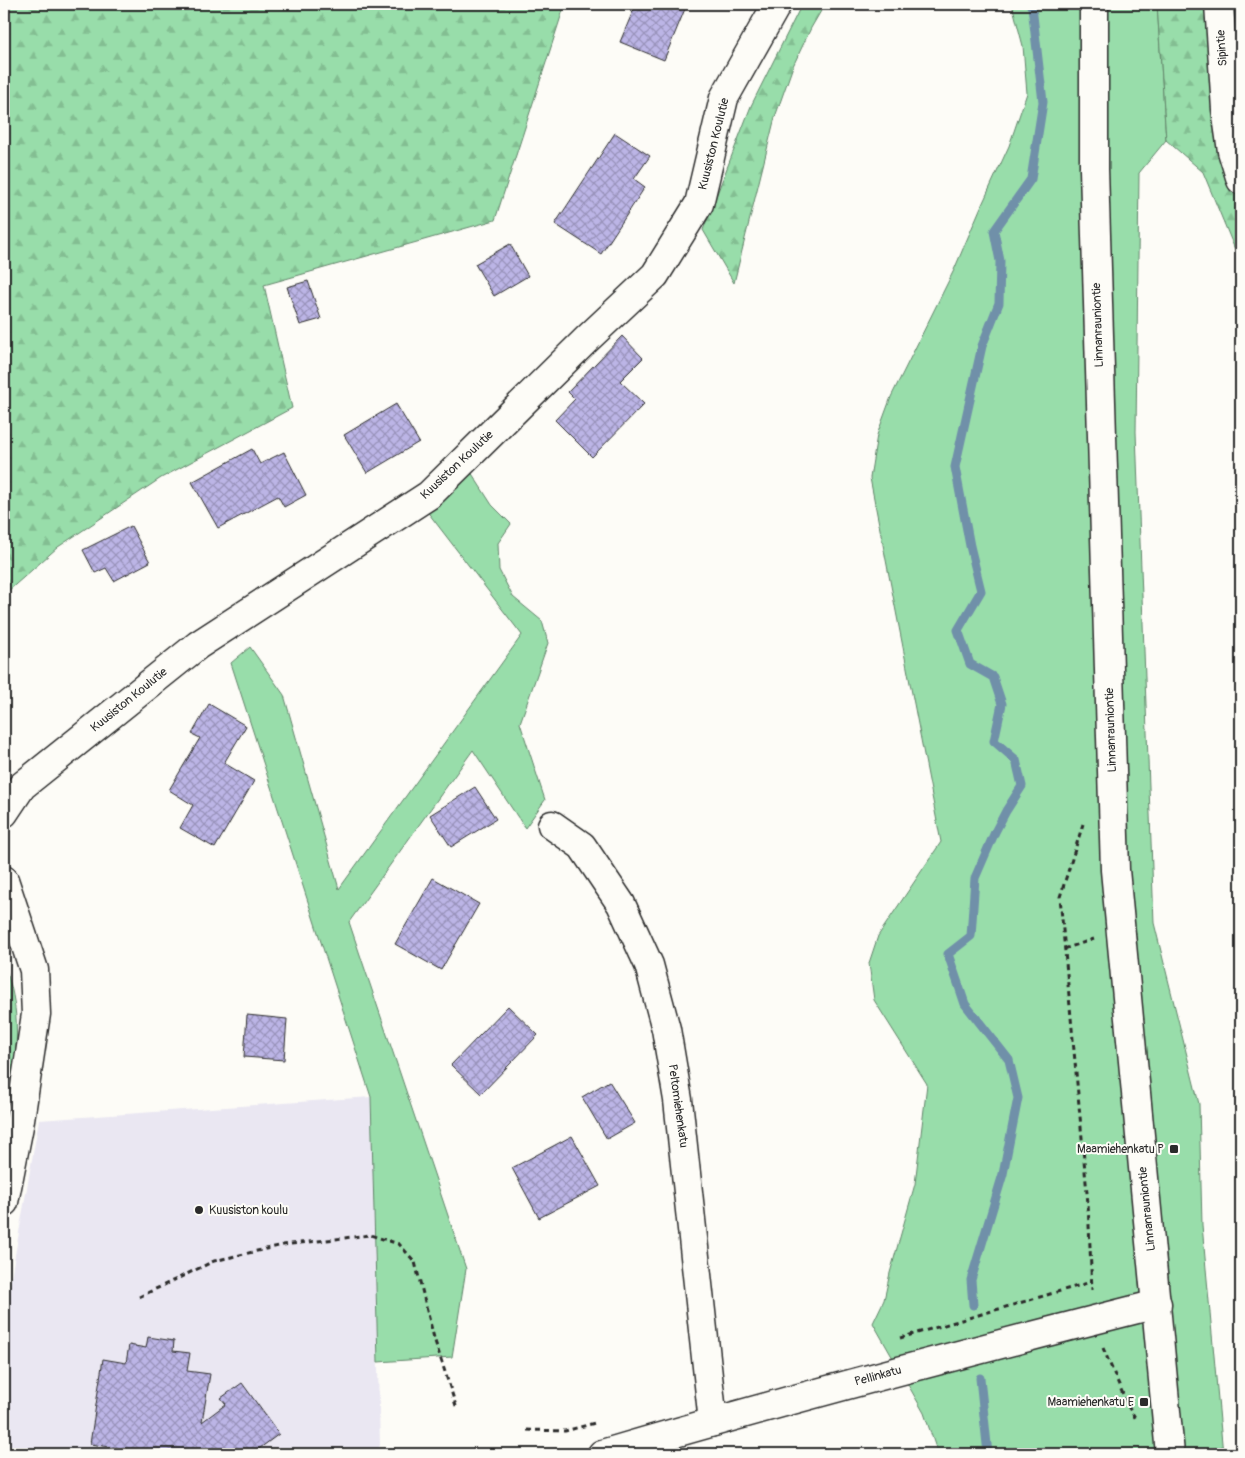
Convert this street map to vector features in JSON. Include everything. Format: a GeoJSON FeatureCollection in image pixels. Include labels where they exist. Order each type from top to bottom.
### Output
{"type":"FeatureCollection","features":[{"type":"Feature","properties":{"kind":"street","name":"Kuusiston Koulutie"},"geometry":{"type":"LineString","coordinates":[[4,813],[22,786],[198,645],[429,495],[587,339],[655,275],[699,204],[724,98],[776,4]]}},
{"type":"Feature","properties":{"kind":"street","name":"Linnanrauniontie"},"geometry":{"type":"LineString","coordinates":[[1094,4],[1094,169],[1115,870],[1170,1454]]}},
{"type":"Feature","properties":{"kind":"street","name":"Sipintie"},"geometry":{"type":"LineString","coordinates":[[1219,4],[1226,109],[1232,151],[1241,180]]}},
{"type":"Feature","properties":{"kind":"street","name":"Peltomiehenkatu"},"geometry":{"type":"LineString","coordinates":[[552,825],[582,846],[621,904],[649,964],[666,1029],[678,1100],[713,1422]]}},
{"type":"Feature","properties":{"kind":"street"},"geometry":{"type":"LineString","coordinates":[[4,880],[34,970],[36,1014],[21,1117],[4,1202]]}},
{"type":"Feature","properties":{"kind":"street","name":"Pellinkatu"},"geometry":{"type":"LineString","coordinates":[[602,1454],[919,1365],[1157,1304]]}},
{"type":"Feature","properties":{"kind":"path"},"geometry":{"type":"LineString","coordinates":[[1084,821],[1060,897],[1088,1204],[1094,1320],[1108,1361],[1128,1408],[1138,1423]]}},
{"type":"Feature","properties":{"kind":"path"},"geometry":{"type":"LineString","coordinates":[[139,1297],[214,1261],[284,1245],[370,1235],[399,1244],[415,1262],[434,1338],[457,1409]]}},
{"type":"Feature","properties":{"kind":"shaded area","name":"Kuusiston koulu"},"geometry":{"type":"Polygon","coordinates":[[[371,1097],[380,1445],[376,1454],[4,1454],[4,1306],[7,1300],[39,1120],[371,1097]]]}},
{"type":"Feature","properties":{"kind":"green space"},"geometry":{"type":"Polygon","coordinates":[[[4,4],[565,4],[495,220],[264,285],[292,408],[161,478],[58,547],[4,596],[4,4]]]}},
{"type":"Feature","properties":{"kind":"green space"},"geometry":{"type":"Polygon","coordinates":[[[802,4],[825,4],[793,66],[775,117],[734,283],[703,230],[751,106],[802,4]]]}},
{"type":"Feature","properties":{"kind":"green space"},"geometry":{"type":"Polygon","coordinates":[[[1012,4],[1157,4],[1166,140],[1139,173],[1136,432],[1154,923],[1199,1104],[1202,1225],[1223,1454],[938,1454],[924,1413],[873,1323],[884,1300],[915,1184],[927,1084],[874,1000],[869,963],[878,936],[941,842],[870,478],[877,435],[891,397],[954,270],[1009,146],[1027,93],[1023,46],[1012,4]]]}},
{"type":"Feature","properties":{"kind":"green space"},"geometry":{"type":"Polygon","coordinates":[[[1157,4],[1241,4],[1241,264],[1203,172],[1166,140],[1157,4]]]}},
{"type":"Feature","properties":{"kind":"green space"},"geometry":{"type":"Polygon","coordinates":[[[469,469],[492,505],[511,524],[498,543],[499,570],[513,597],[542,621],[548,643],[520,723],[545,800],[525,828],[473,750],[349,922],[466,1269],[452,1357],[378,1362],[371,1097],[231,663],[250,647],[284,695],[339,889],[522,635],[423,506],[469,469]]]}},
{"type":"Feature","properties":{"kind":"green space"},"geometry":{"type":"Polygon","coordinates":[[[4,965],[14,1002],[16,1040],[14,1066],[4,1095],[4,965]]]}},
{"type":"Feature","properties":{"kind":"building"},"geometry":{"type":"Polygon","coordinates":[[[636,4],[687,4],[664,60],[620,42],[636,4]]]}},
{"type":"Feature","properties":{"kind":"building"},"geometry":{"type":"Polygon","coordinates":[[[615,133],[650,156],[634,179],[645,187],[601,254],[555,224],[615,133]]]}},
{"type":"Feature","properties":{"kind":"building"},"geometry":{"type":"Polygon","coordinates":[[[510,244],[528,276],[494,296],[475,264],[510,244]]]}},
{"type":"Feature","properties":{"kind":"building"},"geometry":{"type":"Polygon","coordinates":[[[308,281],[321,319],[300,325],[287,287],[308,281]]]}},
{"type":"Feature","properties":{"kind":"building"},"geometry":{"type":"Polygon","coordinates":[[[622,336],[643,358],[620,381],[644,404],[592,457],[555,420],[575,399],[568,392],[622,336]]]}},
{"type":"Feature","properties":{"kind":"building"},"geometry":{"type":"Polygon","coordinates":[[[396,404],[419,442],[367,473],[344,435],[396,404]]]}},
{"type":"Feature","properties":{"kind":"building"},"geometry":{"type":"Polygon","coordinates":[[[252,449],[260,464],[284,452],[306,495],[284,507],[278,496],[218,528],[192,482],[252,449]]]}},
{"type":"Feature","properties":{"kind":"building"},"geometry":{"type":"Polygon","coordinates":[[[131,526],[150,562],[114,581],[106,568],[95,573],[83,550],[131,526]]]}},
{"type":"Feature","properties":{"kind":"building"},"geometry":{"type":"Polygon","coordinates":[[[209,704],[246,726],[224,763],[254,781],[215,848],[180,828],[193,805],[169,790],[200,738],[192,734],[209,704]]]}},
{"type":"Feature","properties":{"kind":"building"},"geometry":{"type":"Polygon","coordinates":[[[475,787],[496,819],[451,847],[430,815],[475,787]]]}},
{"type":"Feature","properties":{"kind":"building"},"geometry":{"type":"Polygon","coordinates":[[[433,878],[479,904],[441,970],[395,944],[433,878]]]}},
{"type":"Feature","properties":{"kind":"building"},"geometry":{"type":"Polygon","coordinates":[[[508,1006],[538,1035],[481,1094],[451,1065],[508,1006]]]}},
{"type":"Feature","properties":{"kind":"building"},"geometry":{"type":"Polygon","coordinates":[[[247,1015],[287,1019],[284,1060],[244,1057],[247,1015]]]}},
{"type":"Feature","properties":{"kind":"building"},"geometry":{"type":"Polygon","coordinates":[[[609,1081],[635,1123],[607,1139],[582,1097],[609,1081]]]}},
{"type":"Feature","properties":{"kind":"building"},"geometry":{"type":"Polygon","coordinates":[[[572,1136],[600,1186],[539,1218],[512,1168],[572,1136]]]}},
{"type":"Feature","properties":{"kind":"building"},"geometry":{"type":"Polygon","coordinates":[[[148,1337],[174,1341],[173,1351],[190,1353],[187,1371],[210,1374],[202,1422],[226,1404],[221,1398],[242,1383],[279,1434],[252,1454],[156,1454],[90,1444],[103,1359],[126,1363],[129,1345],[146,1348],[148,1337]]]}},
{"type":"Feature","properties":{"kind":"waterway"},"geometry":{"type":"LineString","coordinates":[[973,1305],[971,1280],[1003,1174],[1018,1098],[1009,1060],[965,1004],[948,954],[971,936],[975,878],[995,832],[1022,786],[1016,760],[994,741],[1002,704],[993,677],[970,664],[958,630],[981,591],[970,546],[955,467],[982,346],[999,303],[1000,261],[994,231],[1031,179],[1043,102],[1032,7],[1030,4]]}},
{"type":"Feature","properties":{"kind":"waterway"},"geometry":{"type":"LineString","coordinates":[[980,1378],[988,1454]]}},
{"type":"Feature","properties":{"kind":"place","name":"Maamiehenkatu P"},"geometry":{"type":"Point","coordinates":[1174,1149]}},
{"type":"Feature","properties":{"kind":"place","name":"Kuusiston koulu"},"geometry":{"type":"Point","coordinates":[199,1210]}},
{"type":"Feature","properties":{"kind":"place","name":"Maamiehenkatu E"},"geometry":{"type":"Point","coordinates":[1144,1402]}}]}
